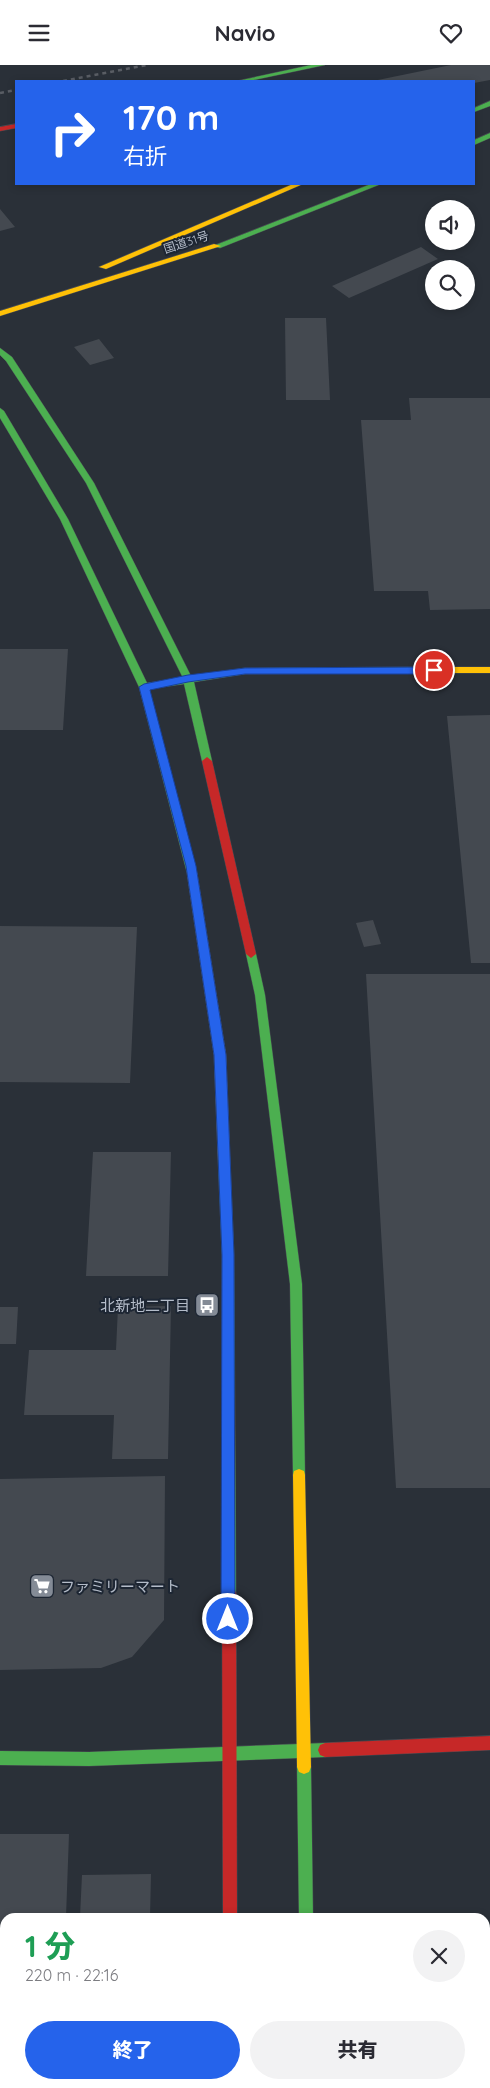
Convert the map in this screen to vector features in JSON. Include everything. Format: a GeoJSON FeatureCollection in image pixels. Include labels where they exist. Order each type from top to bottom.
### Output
{"type":"FeatureCollection","features":[{"type":"Feature","properties":{"kind":"main road"},"geometry":{"type":"LineString","coordinates":[[245,80],[322,65]]}},
{"type":"Feature","properties":{"kind":"main road"},"geometry":{"type":"LineString","coordinates":[[475,110],[490,103]]}},
{"type":"Feature","properties":{"kind":"main road"},"geometry":{"type":"LineString","coordinates":[[0,129],[15,126]]}},
{"type":"Feature","properties":{"kind":"main road"},"geometry":{"type":"LineString","coordinates":[[475,142],[490,135]]}},
{"type":"Feature","properties":{"kind":"main road","name":"国道31号"},"geometry":{"type":"LineString","coordinates":[[0,312],[296,185]]}},
{"type":"Feature","properties":{"kind":"main road","name":"国道31号"},"geometry":{"type":"LineString","coordinates":[[0,312],[203,252],[374,185]]}},
{"type":"Feature","properties":{"kind":"main road"},"geometry":{"type":"LineString","coordinates":[[0,350],[9,359],[90,483],[188,679],[260,995],[296,1284],[306,1913]]}},
{"type":"Feature","properties":{"kind":"main road"},"geometry":{"type":"LineString","coordinates":[[0,411],[64,519],[144,687],[191,866],[220,1055],[228,1255],[230,1913]]}},
{"type":"Feature","properties":{"kind":"main road"},"geometry":{"type":"LineString","coordinates":[[144,687],[245,671],[490,670]]}},
{"type":"Feature","properties":{"kind":"main road"},"geometry":{"type":"LineString","coordinates":[[0,1758],[89,1759],[490,1743]]}},
{"type":"Feature","properties":{"kind":"building"},"geometry":{"type":"Polygon","coordinates":[[[451,65],[490,65],[490,80],[475,83],[475,80],[378,80],[451,65]]]}},
{"type":"Feature","properties":{"kind":"building"},"geometry":{"type":"Polygon","coordinates":[[[0,209],[15,227],[0,231],[0,209]]]}},
{"type":"Feature","properties":{"kind":"building"},"geometry":{"type":"Polygon","coordinates":[[[421,247],[438,259],[425,260],[425,265],[349,298],[332,286],[421,247]]]}},
{"type":"Feature","properties":{"kind":"building"},"geometry":{"type":"Polygon","coordinates":[[[285,318],[326,318],[330,400],[286,400],[285,318]]]}},
{"type":"Feature","properties":{"kind":"building"},"geometry":{"type":"Polygon","coordinates":[[[99,339],[114,358],[90,365],[74,347],[99,339]]]}},
{"type":"Feature","properties":{"kind":"building"},"geometry":{"type":"Polygon","coordinates":[[[409,398],[490,398],[490,609],[430,610],[428,591],[374,591],[361,420],[411,420],[409,398]]]}},
{"type":"Feature","properties":{"kind":"building"},"geometry":{"type":"Polygon","coordinates":[[[0,649],[68,649],[63,730],[0,730],[0,649]]]}},
{"type":"Feature","properties":{"kind":"building"},"geometry":{"type":"Polygon","coordinates":[[[490,715],[490,963],[471,963],[447,716],[490,715]]]}},
{"type":"Feature","properties":{"kind":"building"},"geometry":{"type":"Polygon","coordinates":[[[373,920],[381,944],[364,947],[356,923],[373,920]]]}},
{"type":"Feature","properties":{"kind":"building"},"geometry":{"type":"Polygon","coordinates":[[[0,926],[137,927],[130,1083],[0,1082],[0,926]]]}},
{"type":"Feature","properties":{"kind":"building"},"geometry":{"type":"Polygon","coordinates":[[[366,974],[490,974],[490,1488],[396,1488],[366,974]]]}},
{"type":"Feature","properties":{"kind":"building"},"geometry":{"type":"Polygon","coordinates":[[[93,1152],[171,1152],[168,1276],[86,1276],[93,1152]]]}},
{"type":"Feature","properties":{"kind":"building"},"geometry":{"type":"Polygon","coordinates":[[[171,1306],[168,1459],[112,1459],[114,1415],[24,1415],[29,1350],[116,1350],[118,1307],[171,1306]]]}},
{"type":"Feature","properties":{"kind":"building"},"geometry":{"type":"Polygon","coordinates":[[[0,1307],[18,1307],[16,1344],[0,1344],[0,1307]]]}},
{"type":"Feature","properties":{"kind":"building"},"geometry":{"type":"Polygon","coordinates":[[[165,1476],[164,1620],[132,1657],[101,1668],[0,1670],[0,1479],[165,1476]]]}},
{"type":"Feature","properties":{"kind":"building"},"geometry":{"type":"Polygon","coordinates":[[[0,1834],[69,1834],[66,1913],[0,1913],[0,1834]]]}},
{"type":"Feature","properties":{"kind":"building"},"geometry":{"type":"Polygon","coordinates":[[[151,1874],[150,1913],[80,1913],[82,1875],[151,1874]]]}},
{"type":"Feature","properties":{"kind":"railway"},"geometry":{"type":"LineString","coordinates":[[68,80],[147,65]]}},
{"type":"Feature","properties":{"kind":"railway"},"geometry":{"type":"LineString","coordinates":[[0,93],[15,90]]}},
{"type":"Feature","properties":{"kind":"traffic: fast"},"geometry":{"type":"LineString","coordinates":[[245,80],[322,65]]}},
{"type":"Feature","properties":{"kind":"traffic: fast"},"geometry":{"type":"LineString","coordinates":[[475,110],[490,103]]}},
{"type":"Feature","properties":{"kind":"traffic: fast"},"geometry":{"type":"LineString","coordinates":[[475,142],[490,135]]}},
{"type":"Feature","properties":{"kind":"traffic: fast"},"geometry":{"type":"LineString","coordinates":[[217,246],[374,185]]}},
{"type":"Feature","properties":{"kind":"traffic: fast"},"geometry":{"type":"LineString","coordinates":[[0,350],[9,359],[90,483],[188,679],[207,761]]}},
{"type":"Feature","properties":{"kind":"traffic: fast"},"geometry":{"type":"LineString","coordinates":[[0,411],[64,519],[144,687],[192,873]]}},
{"type":"Feature","properties":{"kind":"traffic: fast"},"geometry":{"type":"LineString","coordinates":[[144,687],[245,671],[416,670]]}},
{"type":"Feature","properties":{"kind":"traffic: fast"},"geometry":{"type":"LineString","coordinates":[[251,954],[260,995],[296,1284],[299,1475]]}},
{"type":"Feature","properties":{"kind":"traffic: fast"},"geometry":{"type":"LineString","coordinates":[[224,1159],[228,1255],[229,1593]]}},
{"type":"Feature","properties":{"kind":"traffic: fast"},"geometry":{"type":"LineString","coordinates":[[0,1758],[89,1759],[325,1750]]}},
{"type":"Feature","properties":{"kind":"traffic: fast"},"geometry":{"type":"LineString","coordinates":[[304,1767],[306,1913]]}},
{"type":"Feature","properties":{"kind":"traffic: slow"},"geometry":{"type":"LineString","coordinates":[[103,267],[297,185]]}},
{"type":"Feature","properties":{"kind":"traffic: slow"},"geometry":{"type":"LineString","coordinates":[[0,314],[217,246]]}},
{"type":"Feature","properties":{"kind":"traffic: slow"},"geometry":{"type":"LineString","coordinates":[[416,670],[490,670]]}},
{"type":"Feature","properties":{"kind":"traffic: slow"},"geometry":{"type":"LineString","coordinates":[[192,873],[220,1055],[224,1159]]}},
{"type":"Feature","properties":{"kind":"traffic: slow"},"geometry":{"type":"LineString","coordinates":[[299,1475],[304,1767]]}},
{"type":"Feature","properties":{"kind":"traffic: jam"},"geometry":{"type":"LineString","coordinates":[[0,129],[15,126]]}},
{"type":"Feature","properties":{"kind":"traffic: jam"},"geometry":{"type":"LineString","coordinates":[[207,761],[251,954]]}},
{"type":"Feature","properties":{"kind":"traffic: jam"},"geometry":{"type":"LineString","coordinates":[[229,1593],[230,1913]]}},
{"type":"Feature","properties":{"kind":"traffic: jam"},"geometry":{"type":"LineString","coordinates":[[325,1750],[490,1743]]}},
{"type":"Feature","properties":{"kind":"place","name":"北新地二丁目"},"geometry":{"type":"Point","coordinates":[207,1305]}},
{"type":"Feature","properties":{"kind":"place","name":"ファミリーマート"},"geometry":{"type":"Point","coordinates":[42,1586]}},
{"type":"Feature","properties":{"kind":"route"},"geometry":{"type":"LineString","coordinates":[[228,1619],[228,1255],[220,1055],[191,866],[144,687],[245,671],[434,670]]}}]}
